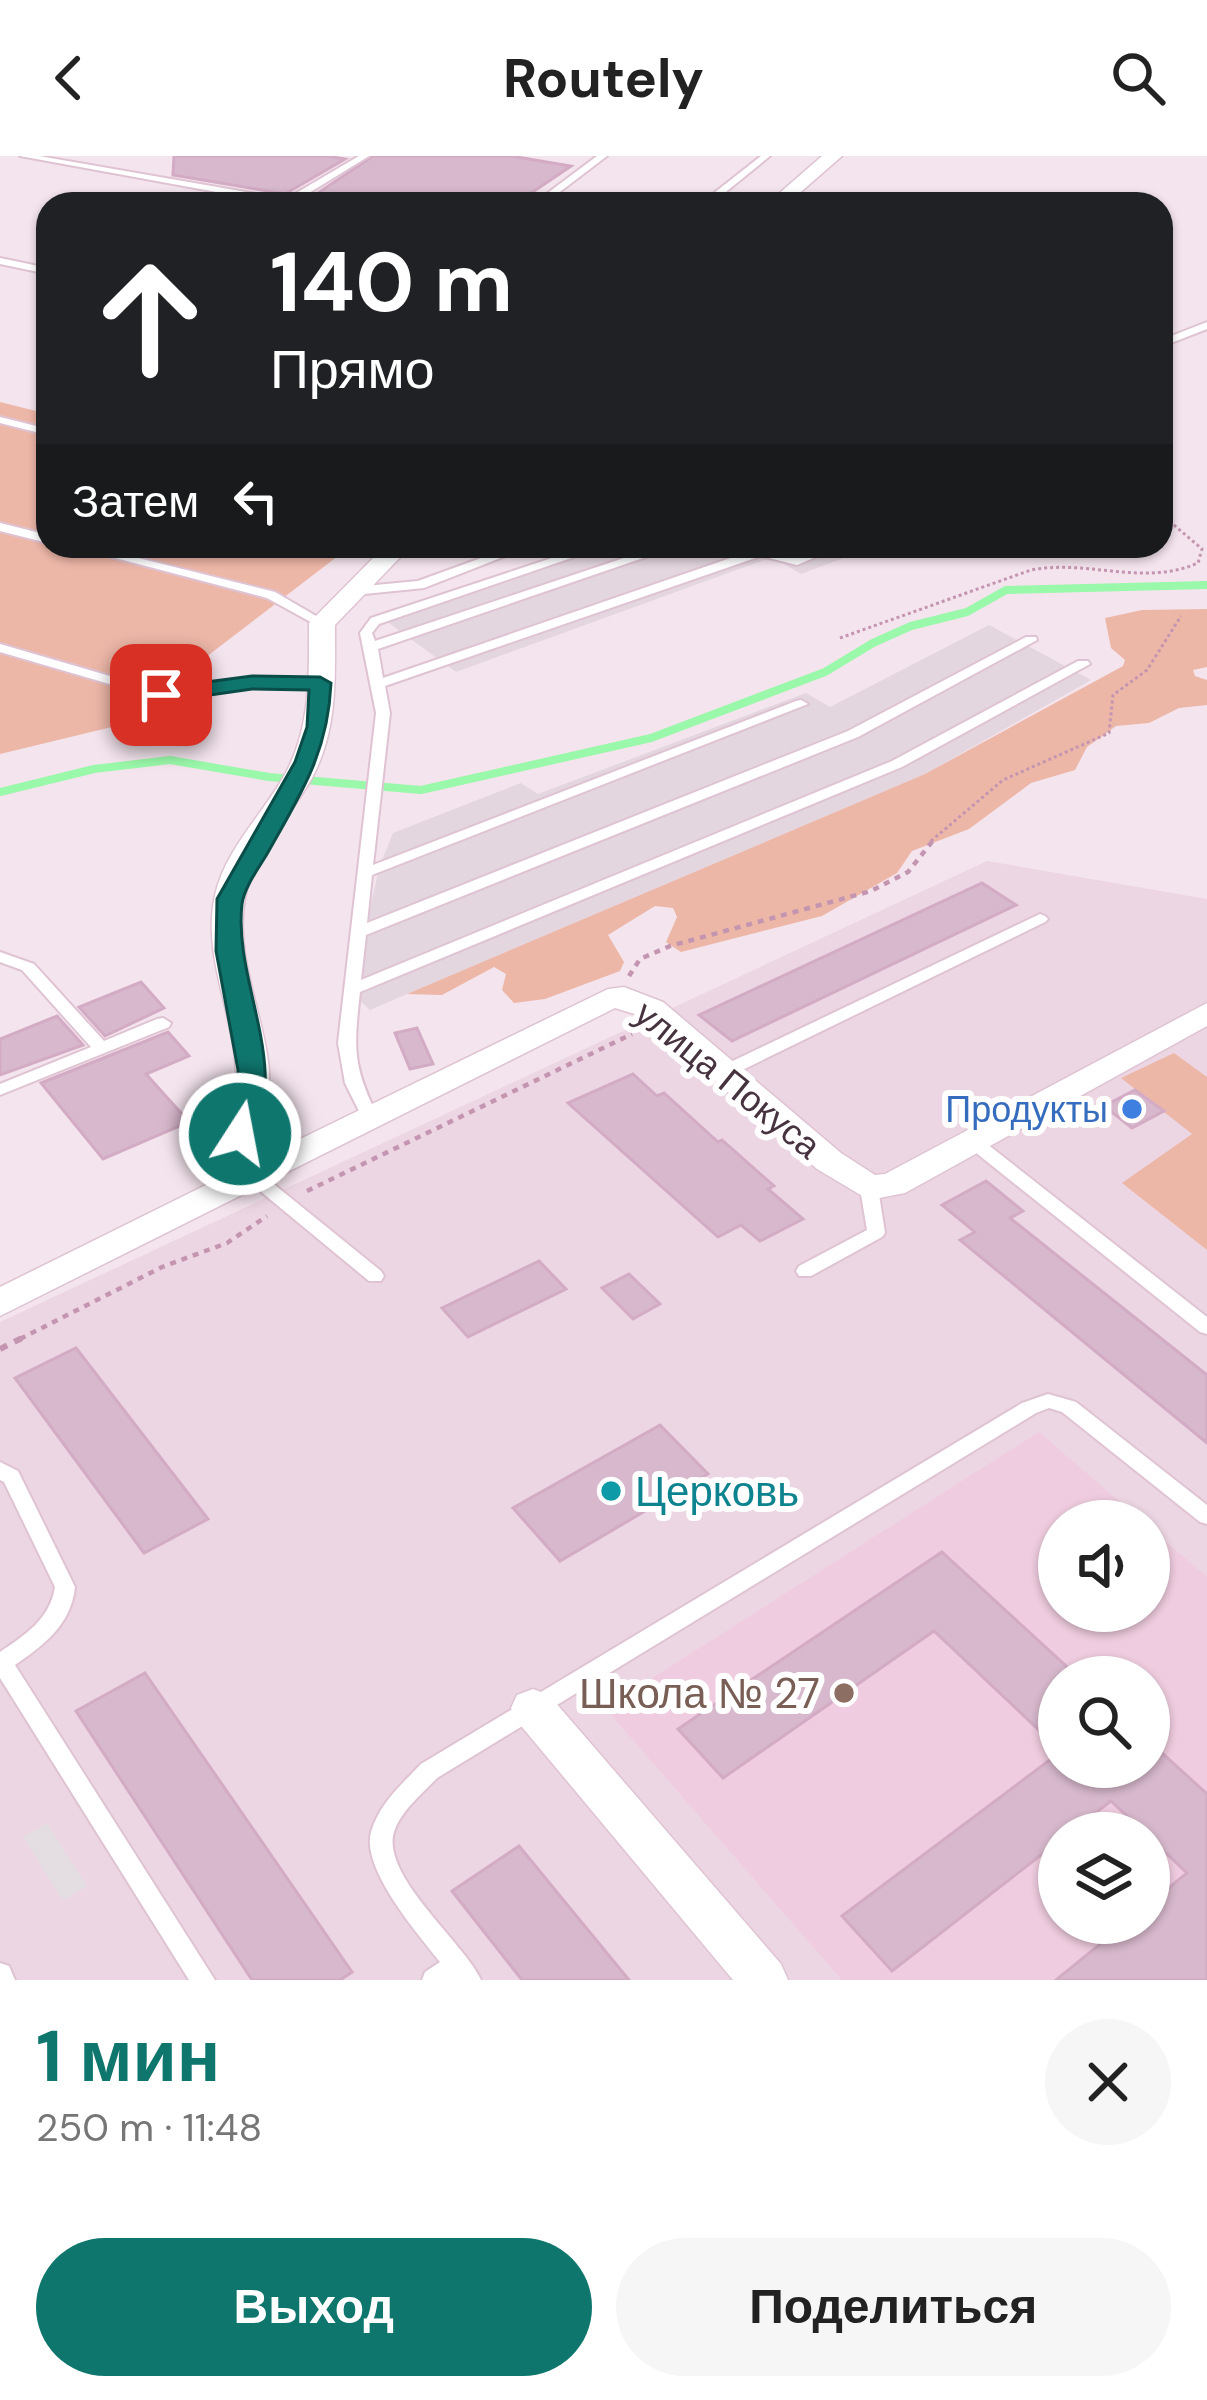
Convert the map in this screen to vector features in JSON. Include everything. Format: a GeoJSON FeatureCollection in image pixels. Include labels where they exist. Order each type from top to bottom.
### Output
{"type":"FeatureCollection","features":[{"type":"Feature","properties":{"kind":"street"},"geometry":{"type":"LineString","coordinates":[[790,192],[833,156]]}},
{"type":"Feature","properties":{"kind":"street"},"geometry":{"type":"LineString","coordinates":[[247,1180],[233,1155],[251,1105],[252,1070],[229,951],[230,899],[306,762],[318,727],[322,623],[387,558]]}},
{"type":"Feature","properties":{"kind":"street","name":"улица Покуса"},"geometry":{"type":"LineString","coordinates":[[0,1304],[608,999],[624,997],[652,1009],[829,1161],[869,1188]]}},
{"type":"Feature","properties":{"kind":"street"},"geometry":{"type":"LineString","coordinates":[[869,1188],[893,1185],[1207,1012]]}},
{"type":"Feature","properties":{"kind":"street"},"geometry":{"type":"LineString","coordinates":[[532,1708],[764,1980]]}},
{"type":"Feature","properties":{"kind":"lane"},"geometry":{"type":"LineString","coordinates":[[24,156],[228,192]]}},
{"type":"Feature","properties":{"kind":"lane"},"geometry":{"type":"LineString","coordinates":[[98,170],[124,156]]}},
{"type":"Feature","properties":{"kind":"lane"},"geometry":{"type":"LineString","coordinates":[[310,192],[365,156]]}},
{"type":"Feature","properties":{"kind":"lane"},"geometry":{"type":"LineString","coordinates":[[554,192],[603,156]]}},
{"type":"Feature","properties":{"kind":"lane"},"geometry":{"type":"LineString","coordinates":[[720,192],[766,156]]}},
{"type":"Feature","properties":{"kind":"lane"},"geometry":{"type":"LineString","coordinates":[[0,261],[36,268]]}},
{"type":"Feature","properties":{"kind":"lane"},"geometry":{"type":"LineString","coordinates":[[1173,340],[1207,325]]}},
{"type":"Feature","properties":{"kind":"lane"},"geometry":{"type":"LineString","coordinates":[[0,421],[36,429]]}},
{"type":"Feature","properties":{"kind":"lane"},"geometry":{"type":"LineString","coordinates":[[0,527],[36,536]]}},
{"type":"Feature","properties":{"kind":"lane"},"geometry":{"type":"LineString","coordinates":[[124,558],[271,595],[322,623]]}},
{"type":"Feature","properties":{"kind":"lane"},"geometry":{"type":"LineString","coordinates":[[354,591],[420,585],[493,558]]}},
{"type":"Feature","properties":{"kind":"lane"},"geometry":{"type":"LineString","coordinates":[[370,1117],[352,1083],[346,1043],[383,713],[366,633],[375,621],[564,558]]}},
{"type":"Feature","properties":{"kind":"lane"},"geometry":{"type":"LineString","coordinates":[[370,647],[636,558]]}},
{"type":"Feature","properties":{"kind":"lane"},"geometry":{"type":"LineString","coordinates":[[379,684],[731,558]]}},
{"type":"Feature","properties":{"kind":"lane"},"geometry":{"type":"LineString","coordinates":[[359,932],[853,734],[1031,640]]}},
{"type":"Feature","properties":{"kind":"lane"},"geometry":{"type":"LineString","coordinates":[[0,648],[161,695],[252,682],[320,683]]}},
{"type":"Feature","properties":{"kind":"lane"},"geometry":{"type":"LineString","coordinates":[[352,989],[897,764],[1083,664]]}},
{"type":"Feature","properties":{"kind":"lane"},"geometry":{"type":"LineString","coordinates":[[365,873],[801,704]]}},
{"type":"Feature","properties":{"kind":"lane"},"geometry":{"type":"LineString","coordinates":[[724,1072],[1040,919]]}},
{"type":"Feature","properties":{"kind":"lane"},"geometry":{"type":"LineString","coordinates":[[0,957],[28,967],[100,1047]]}},
{"type":"Feature","properties":{"kind":"lane"},"geometry":{"type":"LineString","coordinates":[[0,1090],[164,1023]]}},
{"type":"Feature","properties":{"kind":"lane"},"geometry":{"type":"LineString","coordinates":[[971,1140],[1207,1327]]}},
{"type":"Feature","properties":{"kind":"lane"},"geometry":{"type":"LineString","coordinates":[[247,1180],[287,1203],[375,1276]]}},
{"type":"Feature","properties":{"kind":"lane"},"geometry":{"type":"LineString","coordinates":[[805,1271],[876,1233],[869,1188]]}},
{"type":"Feature","properties":{"kind":"lane"},"geometry":{"type":"LineString","coordinates":[[434,1980],[463,1972],[385,1866],[380,1841],[390,1814],[429,1771],[532,1708],[1048,1401],[1069,1407],[1207,1516]]}},
{"type":"Feature","properties":{"kind":"lane"},"geometry":{"type":"LineString","coordinates":[[0,1470],[11,1477],[65,1587],[65,1606],[56,1620],[1,1663],[203,1980]]}},
{"type":"Feature","properties":{"kind":"path"},"geometry":{"type":"LineString","coordinates":[[839,638],[909,609],[968,595],[1003,578],[1044,567],[1169,574],[1198,563],[1202,549],[1173,524]]}},
{"type":"Feature","properties":{"kind":"path"},"geometry":{"type":"LineString","coordinates":[[624,997],[626,981],[640,959],[670,946],[828,905],[908,872],[929,843],[1003,780],[1109,733],[1113,695],[1147,670],[1181,616]]}},
{"type":"Feature","properties":{"kind":"path"},"geometry":{"type":"LineString","coordinates":[[0,1349],[162,1267],[227,1243],[287,1203],[632,1034]]}},
{"type":"Feature","properties":{"kind":"shaded area"},"geometry":{"type":"Polygon","coordinates":[[[0,402],[36,411],[36,558],[335,558],[116,726],[0,754],[0,402]]]}},
{"type":"Feature","properties":{"kind":"shaded area"},"geometry":{"type":"Polygon","coordinates":[[[569,558],[769,558],[456,672],[386,621],[569,558]]]}},
{"type":"Feature","properties":{"kind":"shaded area"},"geometry":{"type":"Polygon","coordinates":[[[774,558],[843,558],[801,574],[774,558]]]}},
{"type":"Feature","properties":{"kind":"shaded area"},"geometry":{"type":"Polygon","coordinates":[[[1207,609],[1207,667],[1193,670],[1195,676],[1207,680],[1207,705],[1179,708],[1149,723],[1116,726],[1087,747],[1075,770],[1031,783],[969,829],[912,851],[897,873],[822,916],[681,952],[666,942],[677,917],[673,908],[655,906],[608,935],[624,962],[620,971],[545,999],[514,1003],[502,990],[506,974],[494,967],[442,995],[407,994],[925,774],[1123,666],[1125,660],[1111,648],[1105,618],[1142,610],[1207,609]]]}},
{"type":"Feature","properties":{"kind":"shaded area"},"geometry":{"type":"Polygon","coordinates":[[[989,625],[1091,680],[925,774],[370,1010],[352,993],[379,868],[393,833],[521,783],[538,794],[806,693],[830,707],[989,625]]]}},
{"type":"Feature","properties":{"kind":"shaded area"},"geometry":{"type":"Polygon","coordinates":[[[987,861],[1207,899],[1207,1980],[0,1980],[0,1322],[987,861]]]}},
{"type":"Feature","properties":{"kind":"shaded area"},"geometry":{"type":"Polygon","coordinates":[[[1174,1053],[1207,1077],[1207,1250],[1122,1183],[1192,1134],[1121,1078],[1174,1053]]]}},
{"type":"Feature","properties":{"kind":"shaded area","name":"Школа № 27"},"geometry":{"type":"Polygon","coordinates":[[[1039,1432],[1118,1500],[1038,1500],[1038,1632],[1170,1632],[1170,1545],[1207,1577],[1207,1980],[842,1980],[605,1708],[1039,1432]]]}},
{"type":"Feature","properties":{"kind":"shaded area"},"geometry":{"type":"Polygon","coordinates":[[[47,1823],[87,1886],[63,1901],[23,1837],[47,1823]]]}},
{"type":"Feature","properties":{"kind":"building"},"geometry":{"type":"Polygon","coordinates":[[[174,156],[345,159],[288,192],[173,175],[174,156]]]}},
{"type":"Feature","properties":{"kind":"building"},"geometry":{"type":"Polygon","coordinates":[[[373,156],[511,156],[571,166],[533,192],[319,192],[373,156]]]}},
{"type":"Feature","properties":{"kind":"building"},"geometry":{"type":"Polygon","coordinates":[[[982,883],[1016,905],[732,1041],[699,1015],[982,883]]]}},
{"type":"Feature","properties":{"kind":"building"},"geometry":{"type":"Polygon","coordinates":[[[141,982],[164,1008],[105,1036],[79,1007],[141,982]]]}},
{"type":"Feature","properties":{"kind":"building"},"geometry":{"type":"Polygon","coordinates":[[[57,1016],[83,1045],[0,1075],[0,1039],[57,1016]]]}},
{"type":"Feature","properties":{"kind":"building"},"geometry":{"type":"Polygon","coordinates":[[[417,1028],[433,1064],[410,1069],[395,1033],[417,1028]]]}},
{"type":"Feature","properties":{"kind":"building"},"geometry":{"type":"Polygon","coordinates":[[[168,1032],[189,1056],[146,1074],[189,1122],[103,1159],[41,1083],[168,1032]]]}},
{"type":"Feature","properties":{"kind":"building"},"geometry":{"type":"Polygon","coordinates":[[[633,1074],[657,1096],[664,1093],[718,1142],[722,1140],[803,1219],[760,1241],[741,1225],[718,1237],[568,1103],[633,1074]]]}},
{"type":"Feature","properties":{"kind":"building"},"geometry":{"type":"Polygon","coordinates":[[[1135,1090],[1164,1111],[1132,1128],[1104,1106],[1135,1090]]]}},
{"type":"Feature","properties":{"kind":"building"},"geometry":{"type":"Polygon","coordinates":[[[986,1181],[1023,1211],[1010,1218],[1207,1375],[1207,1443],[960,1240],[975,1232],[942,1205],[986,1181]]]}},
{"type":"Feature","properties":{"kind":"building"},"geometry":{"type":"Polygon","coordinates":[[[539,1261],[566,1289],[468,1337],[442,1308],[539,1261]]]}},
{"type":"Feature","properties":{"kind":"building"},"geometry":{"type":"Polygon","coordinates":[[[629,1274],[660,1304],[633,1319],[602,1288],[629,1274]]]}},
{"type":"Feature","properties":{"kind":"building"},"geometry":{"type":"Polygon","coordinates":[[[76,1348],[208,1519],[144,1553],[15,1378],[76,1348]]]}},
{"type":"Feature","properties":{"kind":"building","name":"Церковь"},"geometry":{"type":"Polygon","coordinates":[[[660,1425],[708,1474],[560,1561],[513,1508],[660,1425]]]}},
{"type":"Feature","properties":{"kind":"building"},"geometry":{"type":"Polygon","coordinates":[[[942,1552],[1055,1656],[1038,1656],[1038,1729],[934,1631],[723,1778],[678,1729],[942,1552]]]}},
{"type":"Feature","properties":{"kind":"building"},"geometry":{"type":"Polygon","coordinates":[[[145,1673],[352,1972],[340,1980],[252,1980],[76,1711],[145,1673]]]}},
{"type":"Feature","properties":{"kind":"building"},"geometry":{"type":"Polygon","coordinates":[[[1170,1760],[1207,1794],[1207,1980],[1056,1980],[1100,1944],[1170,1944],[1170,1887],[1187,1873],[1170,1857],[1170,1812],[1123,1812],[1111,1801],[1097,1812],[1038,1812],[1038,1857],[892,1971],[842,1916],[1038,1769],[1038,1788],[1170,1788],[1170,1760]]]}},
{"type":"Feature","properties":{"kind":"building"},"geometry":{"type":"Polygon","coordinates":[[[519,1846],[629,1980],[522,1980],[452,1891],[519,1846]]]}},
{"type":"Feature","properties":{"kind":"waterway"},"geometry":{"type":"LineString","coordinates":[[0,792],[94,769],[170,760],[269,777],[421,790],[651,738],[825,672],[873,643],[911,626],[967,612],[1006,590],[1207,585]]}},
{"type":"Feature","properties":{"kind":"place","name":"Продукты"},"geometry":{"type":"Point","coordinates":[1132,1109]}},
{"type":"Feature","properties":{"kind":"place","name":"Церковь"},"geometry":{"type":"Point","coordinates":[611,1491]}},
{"type":"Feature","properties":{"kind":"place","name":"Школа № 27"},"geometry":{"type":"Point","coordinates":[844,1693]}},
{"type":"Feature","properties":{"kind":"route"},"geometry":{"type":"LineString","coordinates":[[161,695],[252,682],[320,683],[318,727],[306,762],[230,899],[229,951],[252,1070],[251,1105],[240,1134]]}}]}
